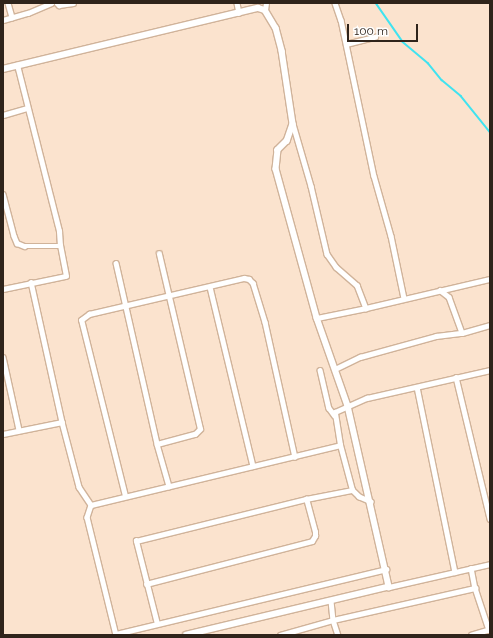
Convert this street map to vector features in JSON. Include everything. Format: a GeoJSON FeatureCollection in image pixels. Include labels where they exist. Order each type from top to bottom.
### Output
{"type":"FeatureCollection","features":[{"type":"Feature","properties":{"kind":"street"},"geometry":{"type":"LineString","coordinates":[[8,3],[12,17]]}},
{"type":"Feature","properties":{"kind":"street"},"geometry":{"type":"LineString","coordinates":[[3,20],[28,13],[51,3]]}},
{"type":"Feature","properties":{"kind":"street"},"geometry":{"type":"LineString","coordinates":[[57,3],[59,5],[64,5],[73,3]]}},
{"type":"Feature","properties":{"kind":"street"},"geometry":{"type":"LineString","coordinates":[[237,3],[239,13]]}},
{"type":"Feature","properties":{"kind":"street"},"geometry":{"type":"LineString","coordinates":[[266,3],[265,10],[276,28],[282,51],[293,124],[311,186],[327,254],[336,267],[357,285],[366,308]]}},
{"type":"Feature","properties":{"kind":"street"},"geometry":{"type":"LineString","coordinates":[[335,3],[346,44],[374,176],[390,236],[404,298]]}},
{"type":"Feature","properties":{"kind":"street"},"geometry":{"type":"LineString","coordinates":[[3,68],[258,8],[265,10]]}},
{"type":"Feature","properties":{"kind":"street"},"geometry":{"type":"LineString","coordinates":[[346,44],[375,37]]}},
{"type":"Feature","properties":{"kind":"street"},"geometry":{"type":"LineString","coordinates":[[3,289],[66,276],[60,246],[59,231],[27,108],[18,65]]}},
{"type":"Feature","properties":{"kind":"street"},"geometry":{"type":"LineString","coordinates":[[3,115],[27,108]]}},
{"type":"Feature","properties":{"kind":"street"},"geometry":{"type":"LineString","coordinates":[[293,124],[287,141],[278,150],[276,169],[317,318],[348,406],[371,502],[389,587]]}},
{"type":"Feature","properties":{"kind":"street"},"geometry":{"type":"LineString","coordinates":[[3,194],[17,244],[24,246],[60,246]]}},
{"type":"Feature","properties":{"kind":"street"},"geometry":{"type":"LineString","coordinates":[[157,444],[195,434],[200,429],[159,254]]}},
{"type":"Feature","properties":{"kind":"street"},"geometry":{"type":"LineString","coordinates":[[116,264],[157,444],[169,486]]}},
{"type":"Feature","properties":{"kind":"street"},"geometry":{"type":"LineString","coordinates":[[125,496],[81,323],[83,318],[89,314],[125,307],[244,278],[249,279],[253,283],[264,322],[295,457]]}},
{"type":"Feature","properties":{"kind":"street"},"geometry":{"type":"LineString","coordinates":[[317,318],[366,308],[490,278]]}},
{"type":"Feature","properties":{"kind":"street"},"geometry":{"type":"LineString","coordinates":[[31,282],[62,422],[79,487],[90,505],[87,517],[116,634],[386,569]]}},
{"type":"Feature","properties":{"kind":"street"},"geometry":{"type":"LineString","coordinates":[[210,287],[253,466]]}},
{"type":"Feature","properties":{"kind":"street"},"geometry":{"type":"LineString","coordinates":[[440,290],[449,298],[462,333]]}},
{"type":"Feature","properties":{"kind":"street"},"geometry":{"type":"LineString","coordinates":[[335,368],[360,357],[436,336],[462,333],[490,325]]}},
{"type":"Feature","properties":{"kind":"street"},"geometry":{"type":"LineString","coordinates":[[3,356],[19,430]]}},
{"type":"Feature","properties":{"kind":"street"},"geometry":{"type":"LineString","coordinates":[[320,370],[329,408],[334,415],[352,490],[359,498],[371,502]]}},
{"type":"Feature","properties":{"kind":"street"},"geometry":{"type":"LineString","coordinates":[[334,415],[337,411],[366,398],[490,370]]}},
{"type":"Feature","properties":{"kind":"street"},"geometry":{"type":"LineString","coordinates":[[456,377],[490,520]]}},
{"type":"Feature","properties":{"kind":"street"},"geometry":{"type":"LineString","coordinates":[[417,387],[455,572]]}},
{"type":"Feature","properties":{"kind":"street"},"geometry":{"type":"LineString","coordinates":[[3,434],[62,422]]}},
{"type":"Feature","properties":{"kind":"street"},"geometry":{"type":"LineString","coordinates":[[90,505],[340,445]]}},
{"type":"Feature","properties":{"kind":"street"},"geometry":{"type":"LineString","coordinates":[[156,624],[136,541],[352,490]]}},
{"type":"Feature","properties":{"kind":"street"},"geometry":{"type":"LineString","coordinates":[[146,584],[312,541],[315,536],[315,532],[306,500]]}},
{"type":"Feature","properties":{"kind":"street"},"geometry":{"type":"LineString","coordinates":[[187,635],[490,564]]}},
{"type":"Feature","properties":{"kind":"street"},"geometry":{"type":"LineString","coordinates":[[471,568],[475,588],[490,631],[472,635]]}},
{"type":"Feature","properties":{"kind":"street"},"geometry":{"type":"LineString","coordinates":[[280,635],[291,634],[333,620],[475,588]]}},
{"type":"Feature","properties":{"kind":"street"},"geometry":{"type":"LineString","coordinates":[[331,601],[333,620],[338,635]]}},
{"type":"Feature","properties":{"kind":"waterway"},"geometry":{"type":"LineString","coordinates":[[376,3],[403,42],[428,63],[442,80],[461,96],[490,132]]}}]}
